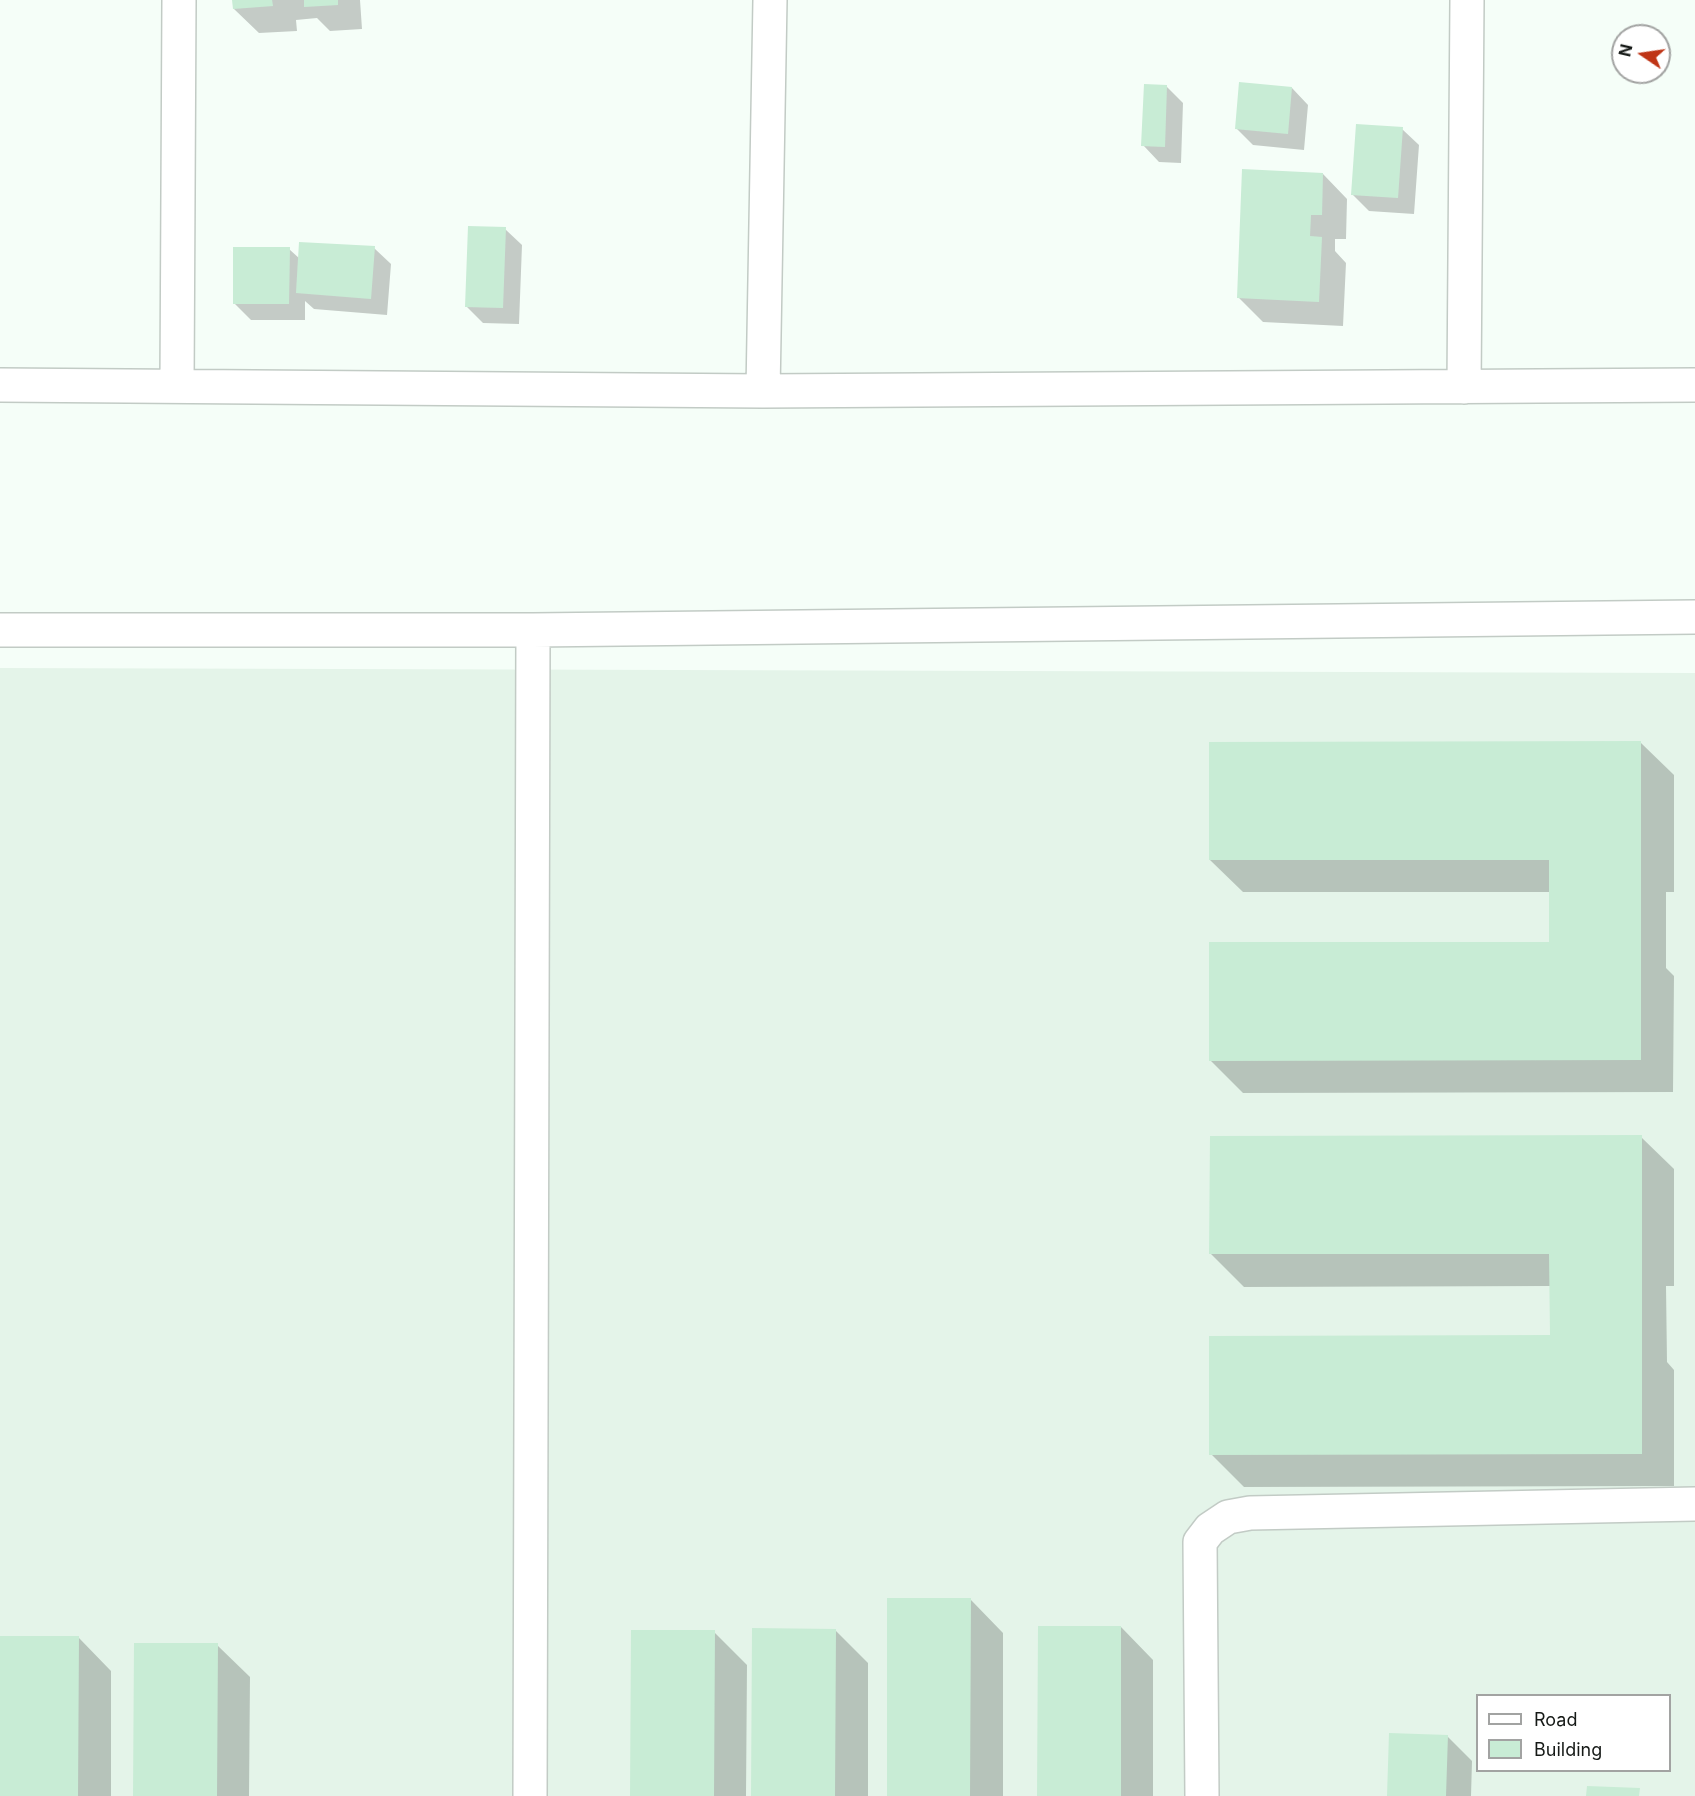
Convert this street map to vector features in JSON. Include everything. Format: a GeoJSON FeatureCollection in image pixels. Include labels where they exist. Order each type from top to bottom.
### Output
{"type":"FeatureCollection","features":[{"type":"Feature","properties":{"kind":"street"},"geometry":{"type":"LineString","coordinates":[[177,385],[179,0]]}},
{"type":"Feature","properties":{"kind":"street"},"geometry":{"type":"LineString","coordinates":[[763,391],[770,0]]}},
{"type":"Feature","properties":{"kind":"street"},"geometry":{"type":"LineString","coordinates":[[1464,387],[1467,0]]}},
{"type":"Feature","properties":{"kind":"street"},"geometry":{"type":"LineString","coordinates":[[0,385],[763,391],[1695,385]]}},
{"type":"Feature","properties":{"kind":"street"},"geometry":{"type":"LineString","coordinates":[[0,630],[532,630],[1695,616]]}},
{"type":"Feature","properties":{"kind":"street"},"geometry":{"type":"LineString","coordinates":[[530,1796],[532,630]]}},
{"type":"Feature","properties":{"kind":"street"},"geometry":{"type":"LineString","coordinates":[[1202,1796],[1200,1542],[1210,1529],[1228,1517],[1250,1513],[1695,1504]]}},
{"type":"Feature","properties":{"kind":"shaded area"},"geometry":{"type":"Polygon","coordinates":[[[0,668],[1695,673],[1695,1796],[0,1796],[0,668]]]}},
{"type":"Feature","properties":{"kind":"building"},"geometry":{"type":"Polygon","coordinates":[[[232,0],[272,0],[273,6],[233,9],[232,0]]]}},
{"type":"Feature","properties":{"kind":"building"},"geometry":{"type":"Polygon","coordinates":[[[304,0],[338,0],[338,5],[304,7],[304,0]]]}},
{"type":"Feature","properties":{"kind":"building"},"geometry":{"type":"Polygon","coordinates":[[[1239,82],[1292,87],[1288,134],[1235,129],[1239,82]]]}},
{"type":"Feature","properties":{"kind":"building"},"geometry":{"type":"Polygon","coordinates":[[[1144,84],[1167,85],[1165,147],[1141,146],[1144,84]]]}},
{"type":"Feature","properties":{"kind":"building"},"geometry":{"type":"Polygon","coordinates":[[[1356,124],[1403,127],[1398,198],[1351,195],[1356,124]]]}},
{"type":"Feature","properties":{"kind":"building"},"geometry":{"type":"Polygon","coordinates":[[[1242,169],[1323,173],[1322,215],[1311,215],[1310,236],[1322,237],[1319,302],[1237,298],[1242,169]]]}},
{"type":"Feature","properties":{"kind":"building"},"geometry":{"type":"Polygon","coordinates":[[[468,226],[506,227],[503,308],[465,307],[468,226]]]}},
{"type":"Feature","properties":{"kind":"building"},"geometry":{"type":"Polygon","coordinates":[[[299,242],[375,246],[371,299],[296,293],[299,242]]]}},
{"type":"Feature","properties":{"kind":"building"},"geometry":{"type":"Polygon","coordinates":[[[233,247],[290,247],[289,304],[233,304],[233,247]]]}},
{"type":"Feature","properties":{"kind":"building"},"geometry":{"type":"Polygon","coordinates":[[[1641,741],[1641,1060],[1209,1061],[1209,942],[1549,942],[1549,860],[1209,860],[1209,742],[1641,741]]]}},
{"type":"Feature","properties":{"kind":"building"},"geometry":{"type":"Polygon","coordinates":[[[1642,1135],[1642,1454],[1209,1455],[1209,1336],[1550,1335],[1549,1254],[1209,1254],[1210,1136],[1642,1135]]]}},
{"type":"Feature","properties":{"kind":"building"},"geometry":{"type":"Polygon","coordinates":[[[887,1598],[971,1598],[970,1796],[887,1796],[887,1598]]]}},
{"type":"Feature","properties":{"kind":"building"},"geometry":{"type":"Polygon","coordinates":[[[1038,1626],[1121,1626],[1121,1796],[1037,1796],[1038,1626]]]}},
{"type":"Feature","properties":{"kind":"building"},"geometry":{"type":"Polygon","coordinates":[[[752,1628],[836,1629],[835,1796],[751,1796],[752,1628]]]}},
{"type":"Feature","properties":{"kind":"building"},"geometry":{"type":"Polygon","coordinates":[[[631,1630],[715,1630],[714,1796],[630,1796],[631,1630]]]}},
{"type":"Feature","properties":{"kind":"building"},"geometry":{"type":"Polygon","coordinates":[[[0,1636],[79,1636],[78,1796],[0,1796],[0,1636]]]}},
{"type":"Feature","properties":{"kind":"building"},"geometry":{"type":"Polygon","coordinates":[[[134,1643],[218,1643],[217,1796],[133,1796],[134,1643]]]}},
{"type":"Feature","properties":{"kind":"building"},"geometry":{"type":"Polygon","coordinates":[[[1389,1733],[1448,1735],[1446,1796],[1387,1796],[1389,1733]]]}},
{"type":"Feature","properties":{"kind":"building"},"geometry":{"type":"Polygon","coordinates":[[[1587,1786],[1640,1788],[1639,1796],[1586,1796],[1587,1786]]]}}]}
